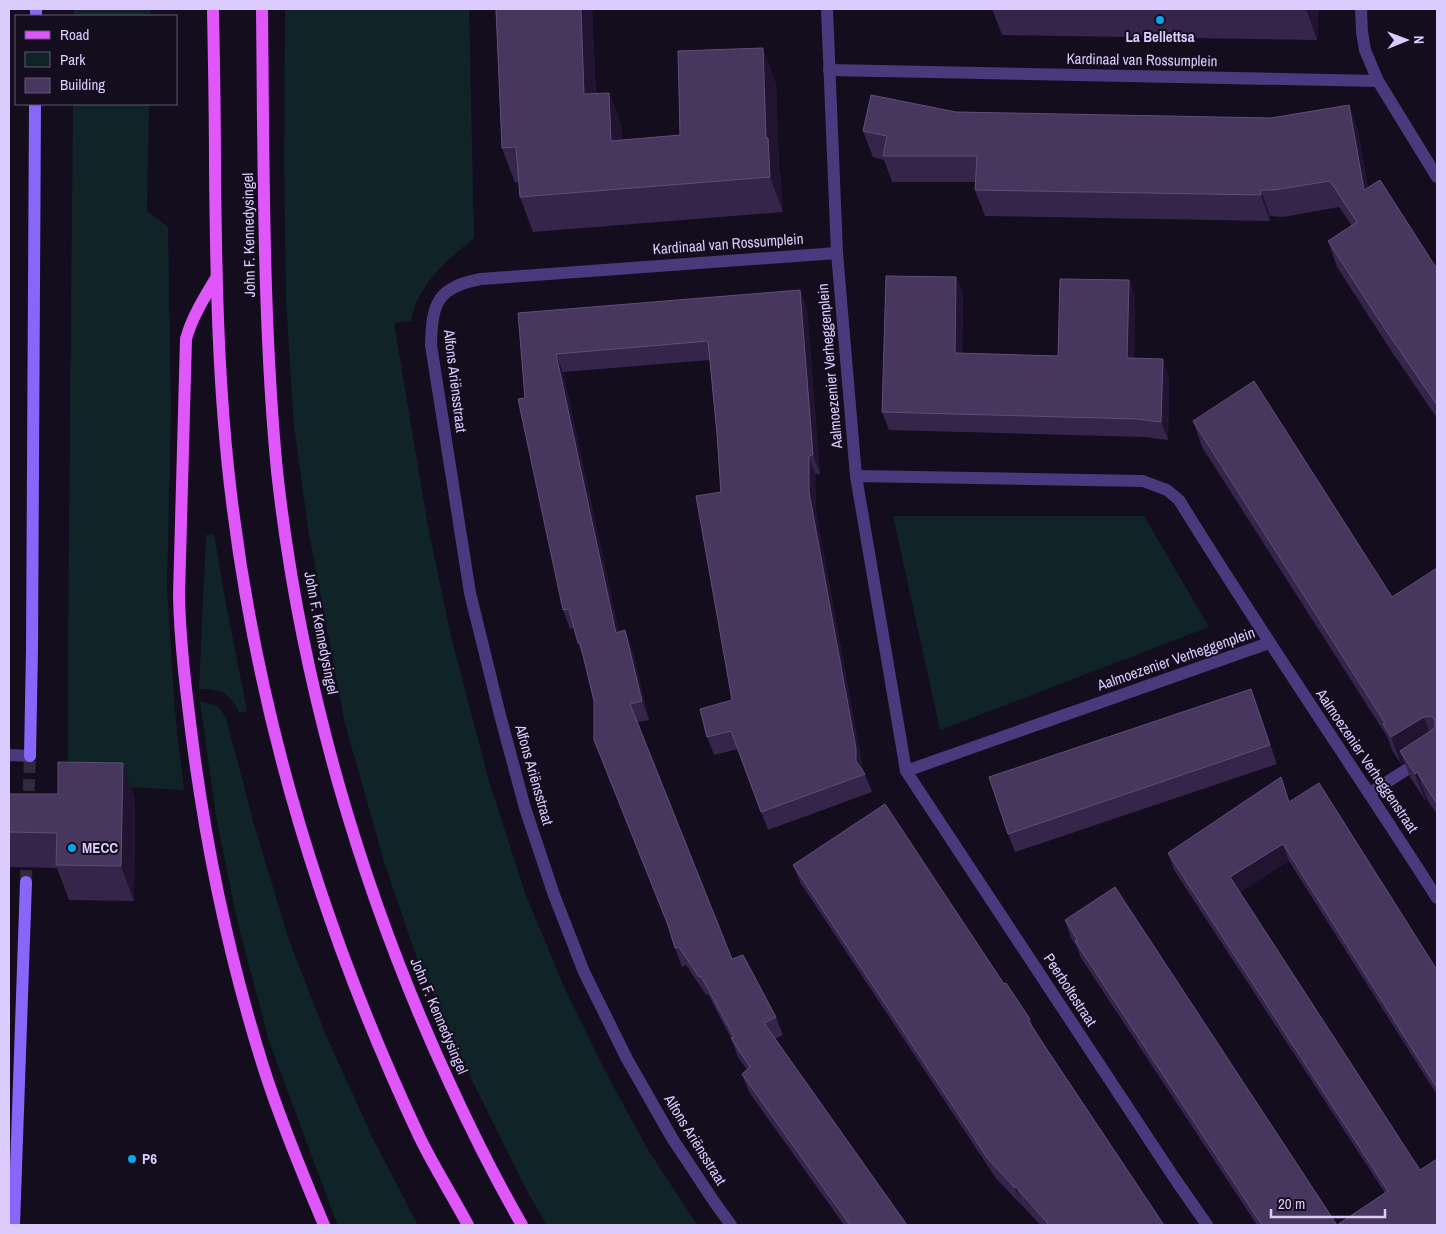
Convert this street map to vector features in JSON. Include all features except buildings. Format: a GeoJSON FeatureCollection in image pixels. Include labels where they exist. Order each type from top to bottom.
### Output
{"type":"FeatureCollection","features":[{"type":"Feature","properties":{"kind":"main road"},"geometry":{"type":"LineString","coordinates":[[213,9],[216,278],[222,393],[233,512],[258,662],[310,860],[356,990],[420,1139],[468,1225]]}},
{"type":"Feature","properties":{"kind":"main road","name":"John F. Kennedysingel"},"geometry":{"type":"LineString","coordinates":[[262,9],[265,240],[272,404],[277,471],[303,634],[333,765],[353,834],[384,926],[424,1026],[471,1130],[522,1225]]}},
{"type":"Feature","properties":{"kind":"main road"},"geometry":{"type":"LineString","coordinates":[[216,278],[198,309],[186,339],[179,595],[179,623],[186,697],[202,810],[228,935],[245,1004],[264,1068],[302,1173],[324,1225]]}},
{"type":"Feature","properties":{"kind":"street"},"geometry":{"type":"LineString","coordinates":[[827,9],[837,253]]}},
{"type":"Feature","properties":{"kind":"street"},"geometry":{"type":"LineString","coordinates":[[1361,9],[1365,50],[1378,81],[1437,176]]}},
{"type":"Feature","properties":{"kind":"street","name":"Kardinaal van Rossumplein"},"geometry":{"type":"LineString","coordinates":[[829,70],[1378,81]]}},
{"type":"Feature","properties":{"kind":"street"},"geometry":{"type":"LineString","coordinates":[[9,755],[30,756],[35,105]]}},
{"type":"Feature","properties":{"kind":"street","name":"Kardinaal van Rossumplein"},"geometry":{"type":"LineString","coordinates":[[443,295],[461,283],[481,279],[837,253]]}},
{"type":"Feature","properties":{"kind":"street","name":"Aalmoezenier Verheggenplein"},"geometry":{"type":"LineString","coordinates":[[837,253],[856,476],[906,771],[1269,644],[1179,500],[1167,490],[1143,481],[856,476]]}},
{"type":"Feature","properties":{"kind":"street","name":"Alfons Ariënsstraat"},"geometry":{"type":"LineString","coordinates":[[443,295],[432,315],[431,345],[470,593],[500,715],[526,808],[554,895],[584,972],[627,1059],[672,1138],[731,1225]]}},
{"type":"Feature","properties":{"kind":"street","name":"Aalmoezenier Verheggenstraat"},"geometry":{"type":"LineString","coordinates":[[1269,644],[1370,793],[1437,898]]}},
{"type":"Feature","properties":{"kind":"street"},"geometry":{"type":"LineString","coordinates":[[1370,793],[1437,750]]}},
{"type":"Feature","properties":{"kind":"street","name":"Peerboltestraat"},"geometry":{"type":"LineString","coordinates":[[906,771],[1207,1225]]}},
{"type":"Feature","properties":{"kind":"street"},"geometry":{"type":"LineString","coordinates":[[14,1225],[26,882]]}},
{"type":"Feature","properties":{"kind":"green space"},"geometry":{"type":"Polygon","coordinates":[[[74,9],[151,9],[151,15],[74,15],[74,9]]]}},
{"type":"Feature","properties":{"kind":"green space"},"geometry":{"type":"Polygon","coordinates":[[[285,9],[469,9],[474,238],[444,264],[426,285],[414,308],[411,321],[394,323],[428,526],[451,636],[489,781],[525,893],[564,987],[606,1073],[647,1148],[697,1225],[547,1225],[527,1191],[470,1076],[417,958],[385,865],[345,724],[309,534],[294,427],[286,299],[284,164],[285,9]]]}},
{"type":"Feature","properties":{"kind":"green space"},"geometry":{"type":"Polygon","coordinates":[[[73,105],[149,105],[147,211],[168,227],[171,409],[167,587],[175,713],[184,790],[68,784],[73,105]]]}},
{"type":"Feature","properties":{"kind":"green space"},"geometry":{"type":"Polygon","coordinates":[[[893,516],[1144,516],[1209,627],[940,730],[893,516]]]}},
{"type":"Feature","properties":{"kind":"green space"},"geometry":{"type":"Polygon","coordinates":[[[214,534],[247,711],[239,713],[229,696],[224,693],[199,689],[206,535],[214,534]]]}},
{"type":"Feature","properties":{"kind":"green space"},"geometry":{"type":"Polygon","coordinates":[[[200,701],[216,706],[226,718],[255,828],[289,940],[325,1033],[373,1139],[418,1225],[338,1225],[333,1213],[269,1041],[237,920],[216,816],[200,701]]]}},
{"type":"Feature","properties":{"kind":"tunnel"},"geometry":{"type":"LineString","coordinates":[[28,809],[30,756]]}},
{"type":"Feature","properties":{"kind":"tunnel"},"geometry":{"type":"LineString","coordinates":[[26,882],[27,852]]}},
{"type":"Feature","properties":{"kind":"place","name":"La Bellettsa"},"geometry":{"type":"Point","coordinates":[1160,20]}},
{"type":"Feature","properties":{"kind":"place","name":"MECC"},"geometry":{"type":"Point","coordinates":[72,848]}},
{"type":"Feature","properties":{"kind":"place","name":"P6"},"geometry":{"type":"Point","coordinates":[132,1159]}}]}
